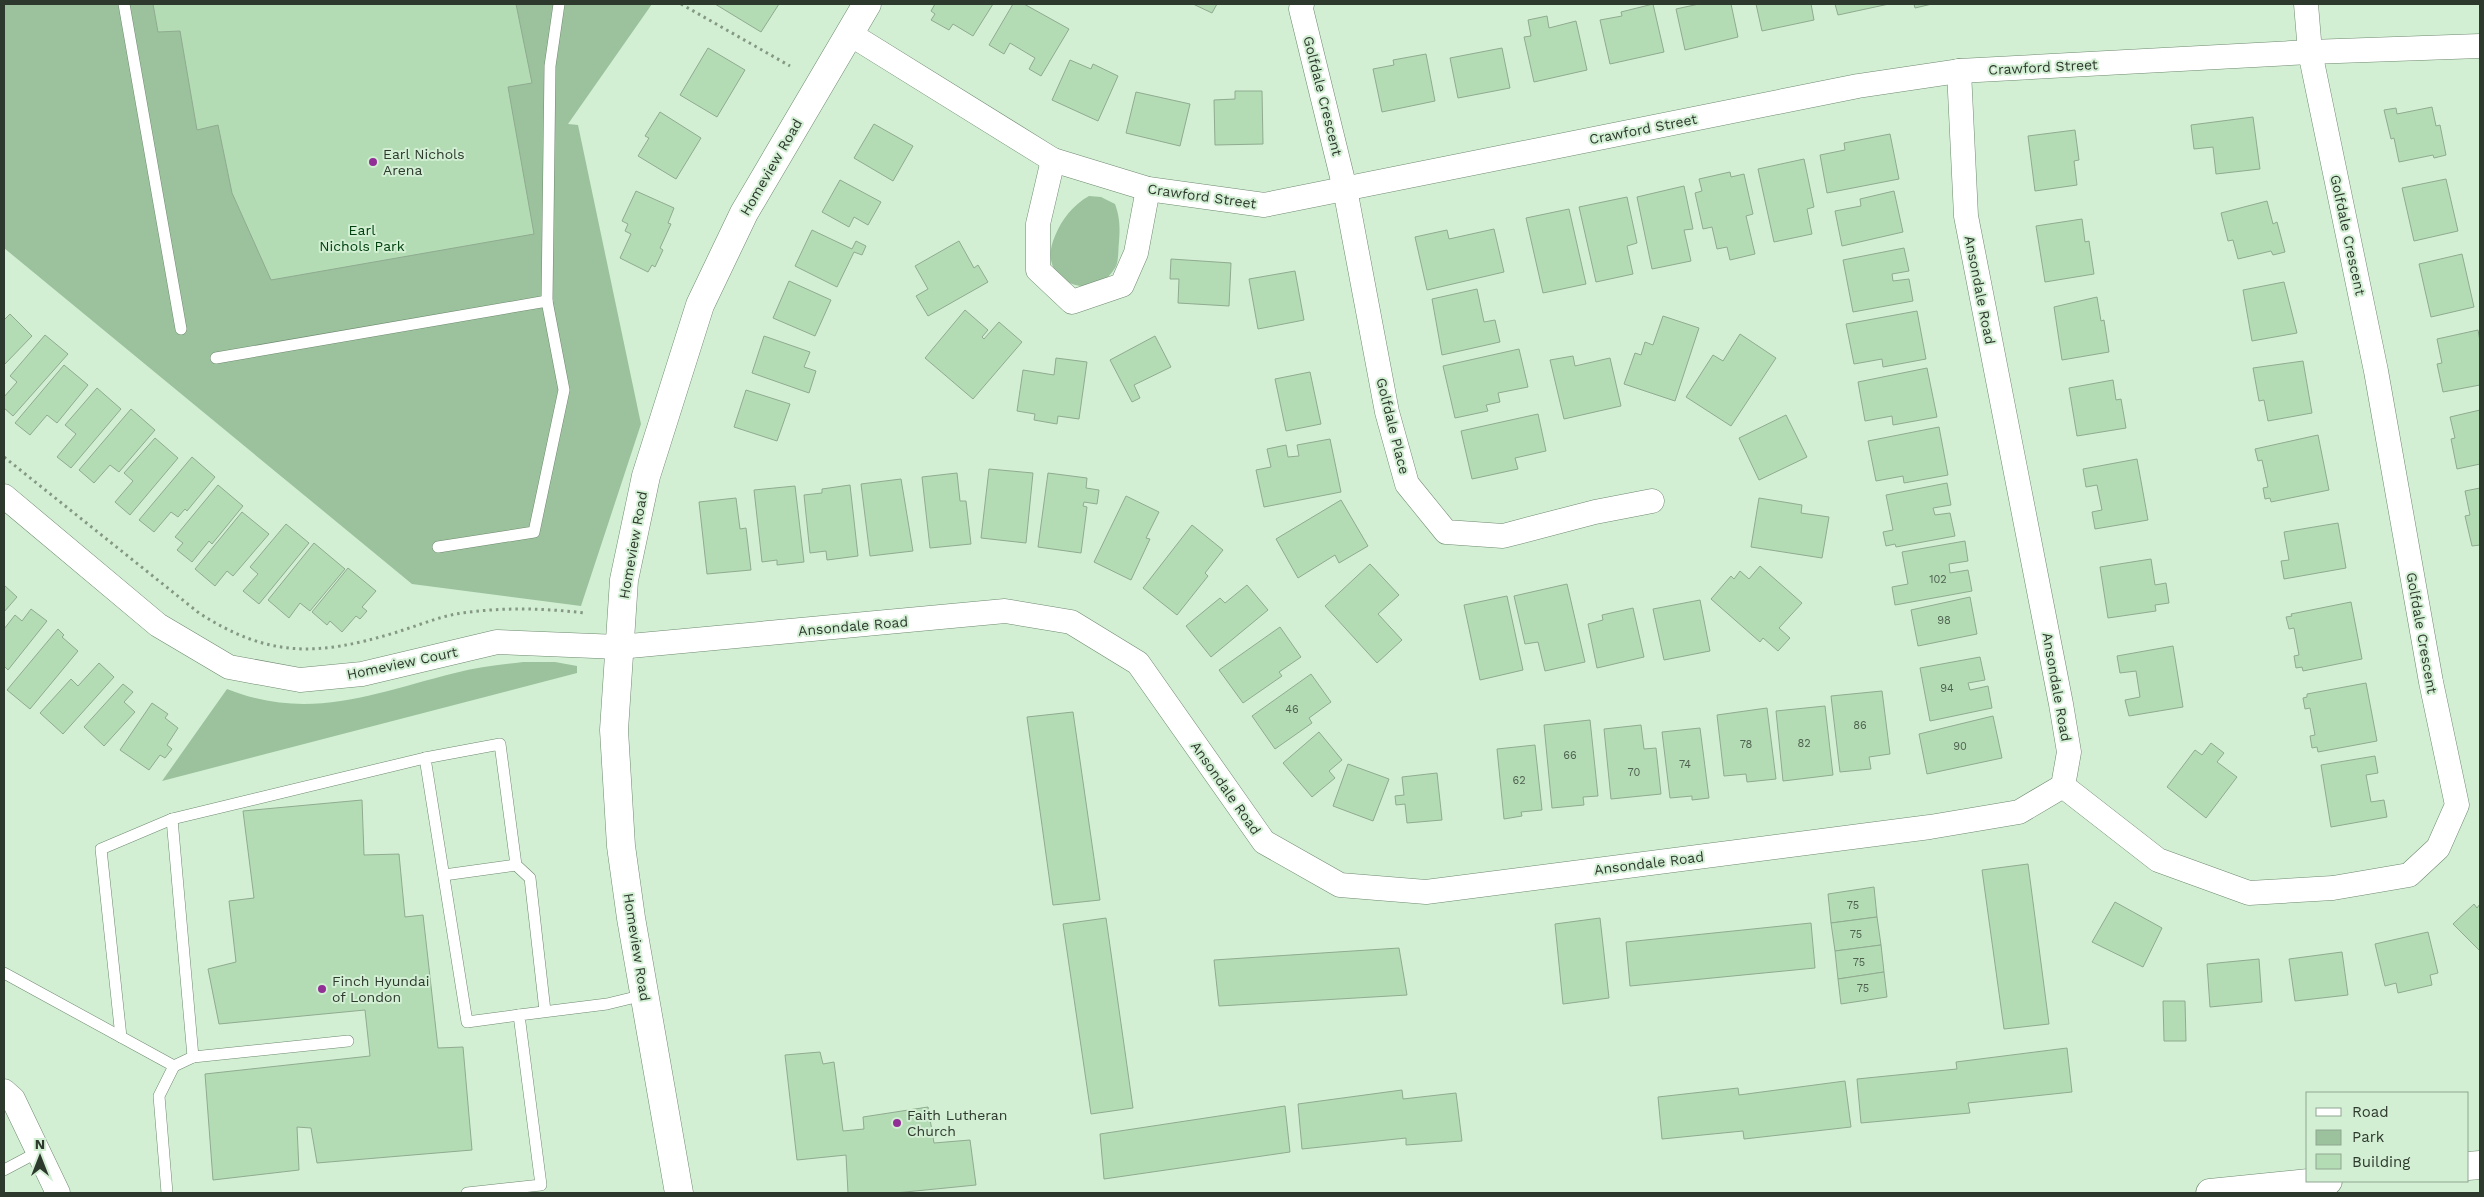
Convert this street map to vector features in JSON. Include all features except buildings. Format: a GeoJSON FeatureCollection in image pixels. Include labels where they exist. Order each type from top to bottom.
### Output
{"type":"FeatureCollection","features":[{"type":"Feature","properties":{"kind":"street","name":"Homeview Road"},"geometry":{"type":"LineString","coordinates":[[679,1193],[644,995],[621,846],[614,730],[624,580],[646,476],[700,305],[744,213],[867,4]]}},
{"type":"Feature","properties":{"kind":"street","name":"Golfdale Crescent"},"geometry":{"type":"LineString","coordinates":[[1302,4],[1301,9],[1345,189]]}},
{"type":"Feature","properties":{"kind":"street","name":"Golfdale Crescent"},"geometry":{"type":"LineString","coordinates":[[2063,786],[2158,860],[2249,893],[2333,888],[2409,875],[2438,848],[2457,804],[2431,682],[2376,371],[2310,52],[2306,4]]}},
{"type":"Feature","properties":{"kind":"street","name":"Crawford Street"},"geometry":{"type":"LineString","coordinates":[[850,34],[1053,160],[1148,189],[1264,205],[1858,86],[1959,71],[2310,52],[2480,46]]}},
{"type":"Feature","properties":{"kind":"street","name":"Ansondale Road"},"geometry":{"type":"LineString","coordinates":[[620,647],[1004,612],[1071,622],[1138,663],[1264,842],[1340,885],[1426,892],[1930,827],[2019,812],[2063,786],[2069,752],[2062,704],[1966,216],[1959,71]]}},
{"type":"Feature","properties":{"kind":"street"},"geometry":{"type":"LineString","coordinates":[[1053,160],[1038,224],[1038,270],[1072,302],[1122,285],[1136,253],[1148,189]]}},
{"type":"Feature","properties":{"kind":"street","name":"Golfdale Place"},"geometry":{"type":"LineString","coordinates":[[1345,189],[1387,412],[1407,484],[1446,532],[1503,536],[1595,512],[1652,501]]}},
{"type":"Feature","properties":{"kind":"street","name":"Homeview Court"},"geometry":{"type":"LineString","coordinates":[[4,496],[158,625],[228,667],[300,680],[362,674],[497,642],[620,647]]}},
{"type":"Feature","properties":{"kind":"street"},"geometry":{"type":"LineString","coordinates":[[4,1091],[13,1099],[58,1193]]}},
{"type":"Feature","properties":{"kind":"street"},"geometry":{"type":"LineString","coordinates":[[2210,1193],[2318,1182]]}},
{"type":"Feature","properties":{"kind":"lane"},"geometry":{"type":"LineString","coordinates":[[124,4],[181,329]]}},
{"type":"Feature","properties":{"kind":"lane"},"geometry":{"type":"LineString","coordinates":[[438,547],[534,532],[564,390],[547,301],[550,66],[559,4]]}},
{"type":"Feature","properties":{"kind":"lane"},"geometry":{"type":"LineString","coordinates":[[216,358],[547,301]]}},
{"type":"Feature","properties":{"kind":"lane"},"geometry":{"type":"LineString","coordinates":[[121,1037],[101,849],[172,819],[425,758],[500,744],[516,865],[530,878],[545,1011]]}},
{"type":"Feature","properties":{"kind":"lane"},"geometry":{"type":"LineString","coordinates":[[425,758],[467,1022],[607,1004],[644,995]]}},
{"type":"Feature","properties":{"kind":"lane"},"geometry":{"type":"LineString","coordinates":[[172,819],[193,1057]]}},
{"type":"Feature","properties":{"kind":"lane"},"geometry":{"type":"LineString","coordinates":[[444,875],[516,865]]}},
{"type":"Feature","properties":{"kind":"lane"},"geometry":{"type":"LineString","coordinates":[[4,973],[174,1066]]}},
{"type":"Feature","properties":{"kind":"lane"},"geometry":{"type":"LineString","coordinates":[[466,1193],[545,1189],[519,1015]]}},
{"type":"Feature","properties":{"kind":"lane"},"geometry":{"type":"LineString","coordinates":[[167,1193],[159,1096],[174,1066],[193,1057],[348,1041]]}},
{"type":"Feature","properties":{"kind":"lane"},"geometry":{"type":"LineString","coordinates":[[4,1170],[38,1152]]}},
{"type":"Feature","properties":{"kind":"path"},"geometry":{"type":"LineString","coordinates":[[681,4],[790,66]]}},
{"type":"Feature","properties":{"kind":"path"},"geometry":{"type":"LineString","coordinates":[[4,457],[199,613],[224,629],[261,644],[293,649],[339,648],[456,614],[504,610],[559,610],[585,613]]}},
{"type":"Feature","properties":{"kind":"green space","name":"Earl Nichols Park"},"geometry":{"type":"Polygon","coordinates":[[[4,4],[652,4],[568,124],[578,125],[641,424],[581,606],[412,584],[4,248],[4,4]]]}},
{"type":"Feature","properties":{"kind":"green space"},"geometry":{"type":"Polygon","coordinates":[[[1089,196],[1101,197],[1115,204],[1120,232],[1118,256],[1115,268],[1106,279],[1094,285],[1081,286],[1069,283],[1059,276],[1053,265],[1051,252],[1055,236],[1065,218],[1073,208],[1089,196]]]}},
{"type":"Feature","properties":{"kind":"green space"},"geometry":{"type":"Polygon","coordinates":[[[523,662],[555,662],[577,666],[577,673],[162,781],[227,689],[257,699],[314,704],[369,696],[472,669],[523,662]]]}},
{"type":"Feature","properties":{"kind":"place","name":"Earl Nichols Arena"},"geometry":{"type":"Point","coordinates":[373,162]}},
{"type":"Feature","properties":{"kind":"place","name":"Finch Hyundai of London"},"geometry":{"type":"Point","coordinates":[322,989]}},
{"type":"Feature","properties":{"kind":"place","name":"Faith Lutheran Church"},"geometry":{"type":"Point","coordinates":[897,1123]}}]}
